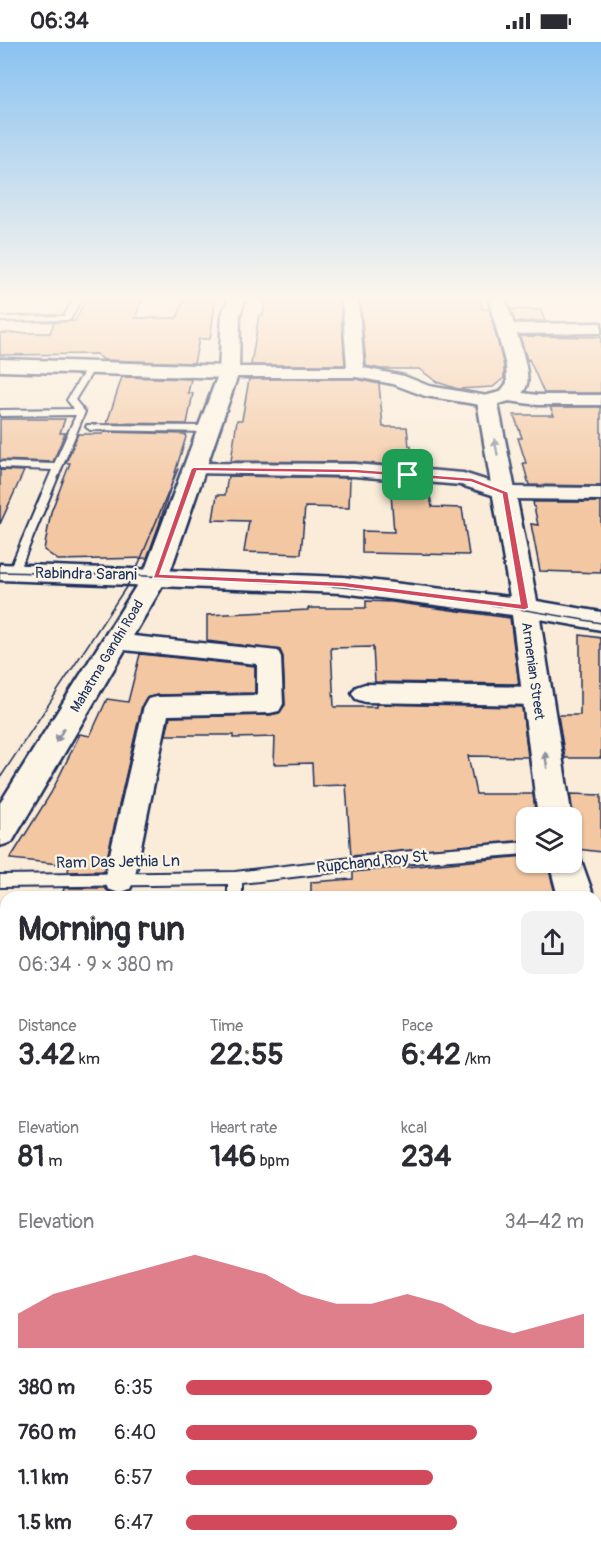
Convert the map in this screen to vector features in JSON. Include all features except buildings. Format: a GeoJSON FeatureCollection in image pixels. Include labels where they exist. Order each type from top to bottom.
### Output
{"type":"FeatureCollection","features":[{"type":"Feature","properties":{"kind":"main road"},"geometry":{"type":"LineString","coordinates":[[75,368],[229,372]]}},
{"type":"Feature","properties":{"kind":"main road","name":"Mahatma Gandhi Road"},"geometry":{"type":"LineString","coordinates":[[0,832],[155,576],[229,368]]}},
{"type":"Feature","properties":{"kind":"main road"},"geometry":{"type":"LineString","coordinates":[[497,399],[517,384],[516,368]]}},
{"type":"Feature","properties":{"kind":"main road","name":"Armenian Street"},"geometry":{"type":"LineString","coordinates":[[497,399],[505,493],[525,608],[553,807]]}},
{"type":"Feature","properties":{"kind":"main road","name":"Rabindra Sarani"},"geometry":{"type":"LineString","coordinates":[[6,572],[343,585],[525,608],[601,621]]}},
{"type":"Feature","properties":{"kind":"main road"},"geometry":{"type":"LineString","coordinates":[[569,873],[574,891]]}},
{"type":"Feature","properties":{"kind":"street"},"geometry":{"type":"LineString","coordinates":[[356,368],[356,372]]}},
{"type":"Feature","properties":{"kind":"street"},"geometry":{"type":"LineString","coordinates":[[229,372],[356,372],[398,380],[425,391],[497,399],[601,400]]}},
{"type":"Feature","properties":{"kind":"street"},"geometry":{"type":"LineString","coordinates":[[194,469],[354,471],[463,479],[505,493],[601,494]]}},
{"type":"Feature","properties":{"kind":"street"},"geometry":{"type":"LineString","coordinates":[[114,642],[268,657],[270,704],[157,706],[119,880]]}},
{"type":"Feature","properties":{"kind":"street"},"geometry":{"type":"LineString","coordinates":[[365,693],[537,696]]}},
{"type":"Feature","properties":{"kind":"lane"},"geometry":{"type":"LineString","coordinates":[[81,412],[71,400],[90,369]]}},
{"type":"Feature","properties":{"kind":"lane"},"geometry":{"type":"LineString","coordinates":[[0,413],[81,412]]}},
{"type":"Feature","properties":{"kind":"lane"},"geometry":{"type":"LineString","coordinates":[[6,572],[59,467],[81,412]]}},
{"type":"Feature","properties":{"kind":"lane"},"geometry":{"type":"LineString","coordinates":[[90,427],[209,429]]}},
{"type":"Feature","properties":{"kind":"lane"},"geometry":{"type":"LineString","coordinates":[[0,465],[59,467]]}},
{"type":"Feature","properties":{"kind":"lane","name":"Rupchand Roy St"},"geometry":{"type":"LineString","coordinates":[[236,878],[401,858],[516,849]]}},
{"type":"Feature","properties":{"kind":"lane"},"geometry":{"type":"LineString","coordinates":[[235,891],[236,878]]}},
{"type":"Feature","properties":{"kind":"lane","name":"Ram Das Jethia Ln"},"geometry":{"type":"LineString","coordinates":[[0,881],[236,878]]}},
{"type":"Feature","properties":{"kind":"tram line"},"geometry":{"type":"LineString","coordinates":[[133,576],[178,469]]}},
{"type":"Feature","properties":{"kind":"tram line"},"geometry":{"type":"LineString","coordinates":[[0,572],[133,576]]}},
{"type":"Feature","properties":{"kind":"tram line"},"geometry":{"type":"LineString","coordinates":[[0,778],[133,576]]}},
{"type":"Feature","properties":{"kind":"tram line"},"geometry":{"type":"LineString","coordinates":[[133,576],[306,584],[408,593],[505,606],[601,623]]}},
{"type":"Feature","properties":{"kind":"route"},"geometry":{"type":"LineString","coordinates":[[194,469],[354,471],[408,475],[472,480],[505,493],[525,608],[343,585],[155,576],[194,469]]}}]}
